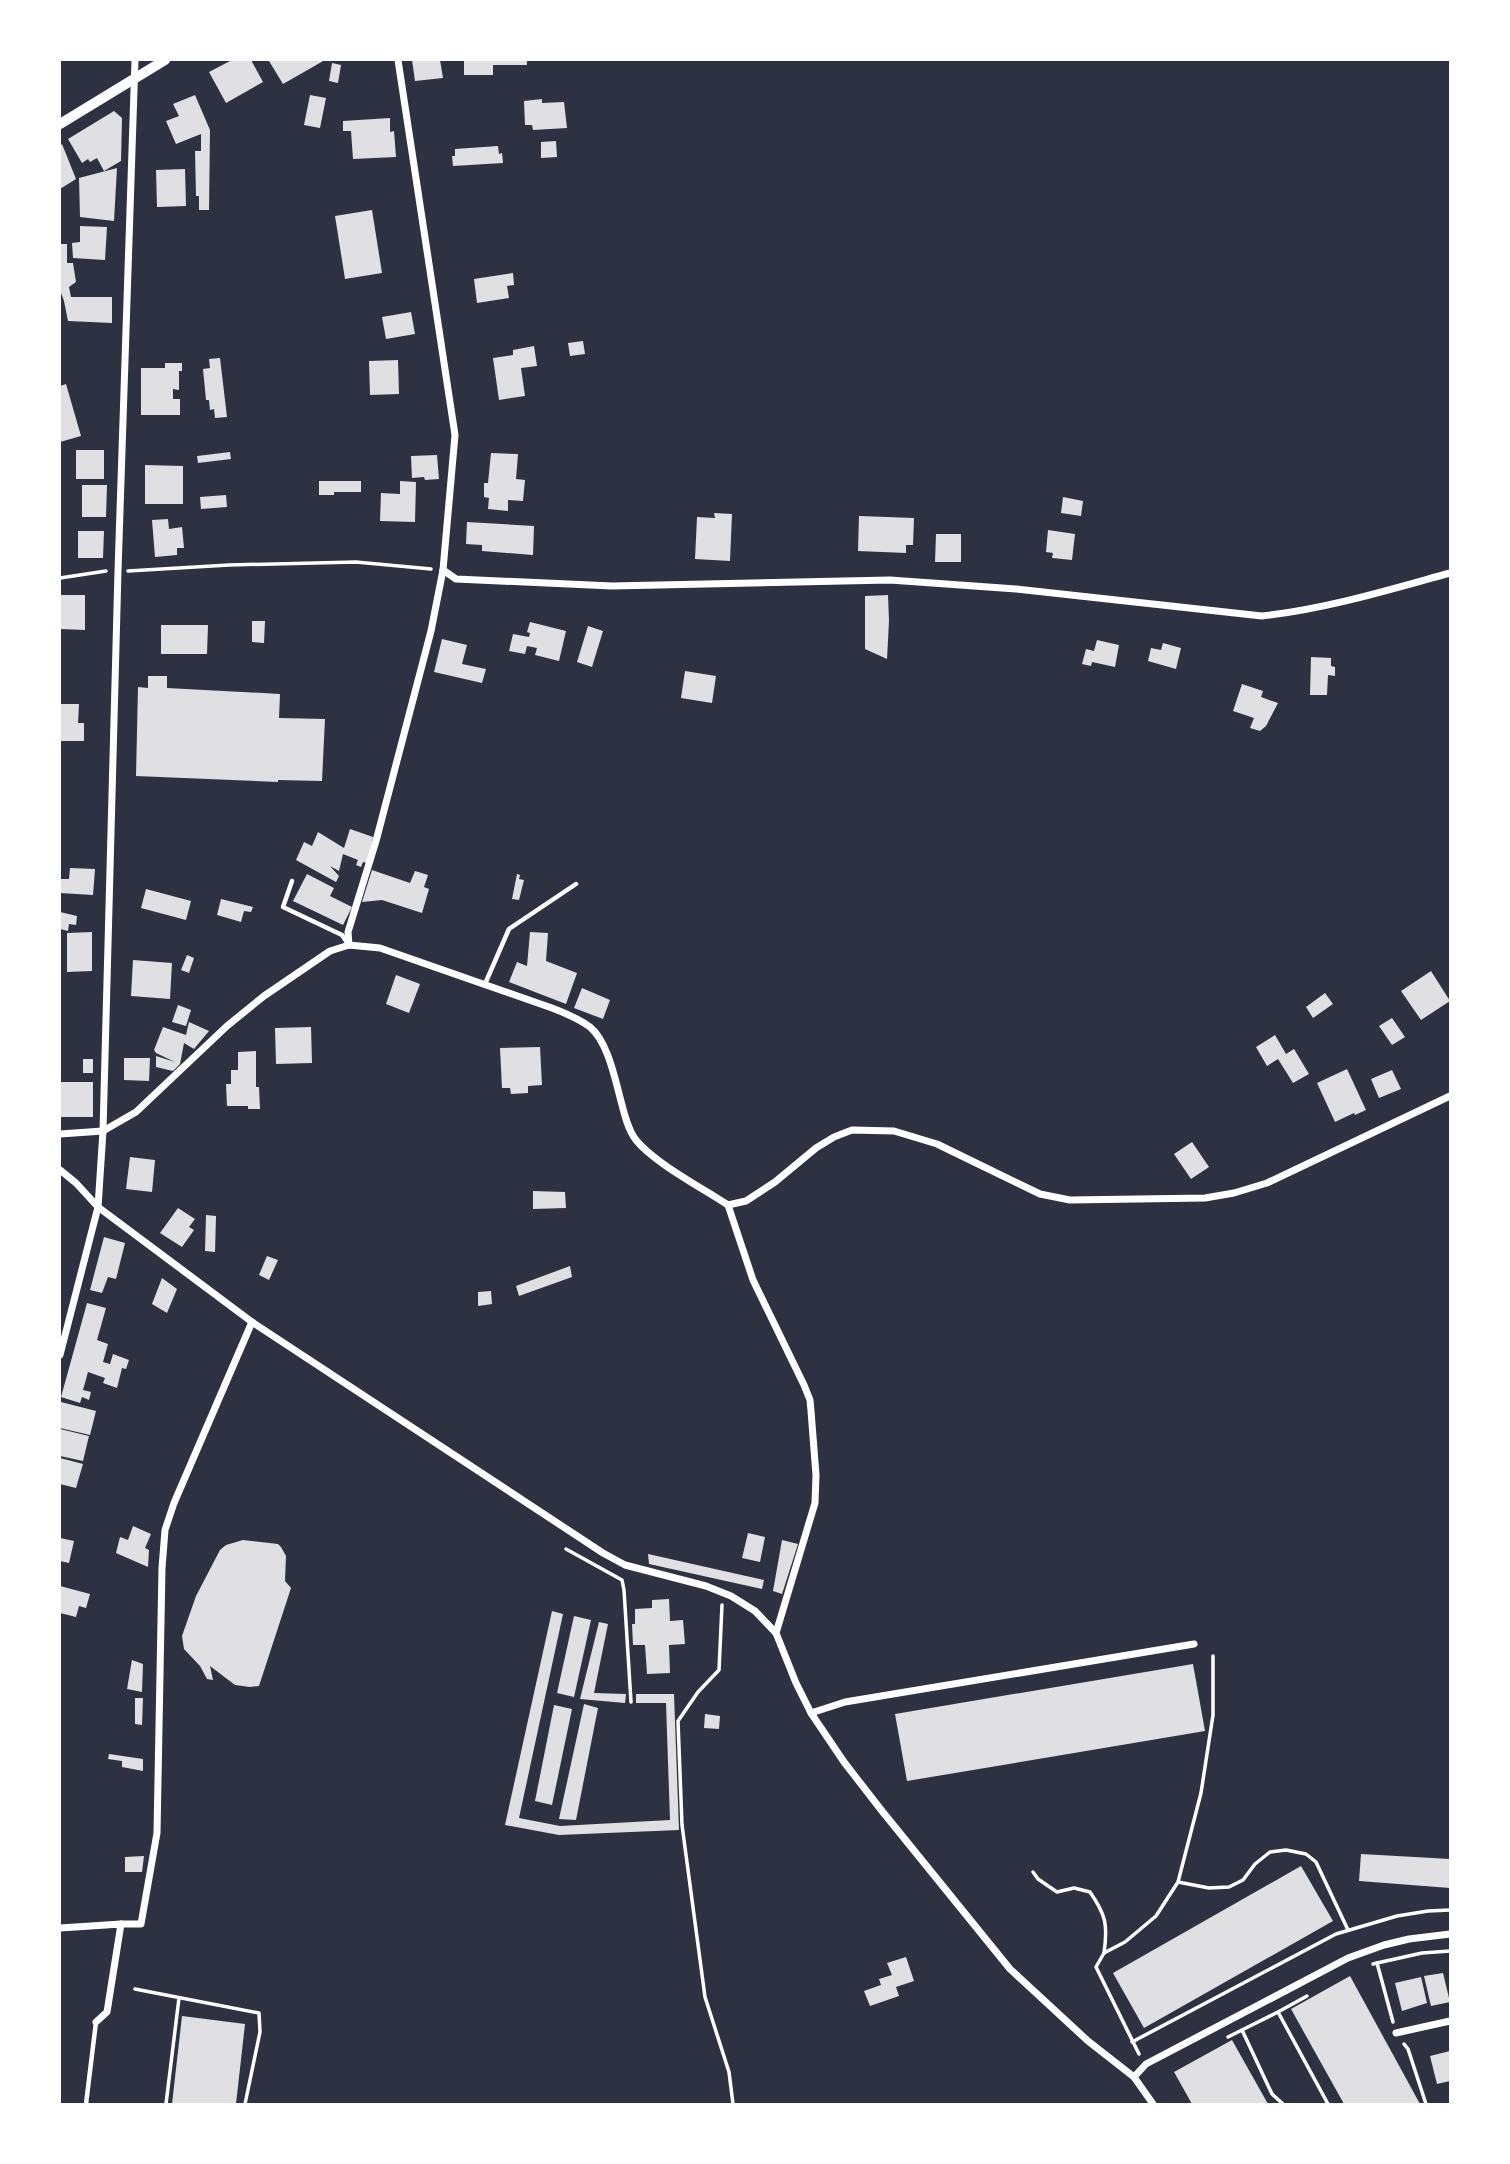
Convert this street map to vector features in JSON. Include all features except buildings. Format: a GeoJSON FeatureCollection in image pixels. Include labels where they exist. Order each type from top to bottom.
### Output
{"type":"FeatureCollection","features":[{"type":"Feature","properties":{"kind":"street"},"geometry":{"type":"LineString","coordinates":[[60,1355],[98,1207],[103,1131],[135,60]]}},
{"type":"Feature","properties":{"kind":"street"},"geometry":{"type":"LineString","coordinates":[[60,124],[165,60]]}},
{"type":"Feature","properties":{"kind":"street"},"geometry":{"type":"LineString","coordinates":[[349,945],[348,932],[376,841],[431,631],[443,570],[455,435],[398,60]]}},
{"type":"Feature","properties":{"kind":"street"},"geometry":{"type":"LineString","coordinates":[[443,570],[456,579],[612,586],[890,580],[1016,589],[1262,616],[1293,613],[1334,604],[1451,573]]}},
{"type":"Feature","properties":{"kind":"street"},"geometry":{"type":"LineString","coordinates":[[60,1134],[103,1131],[136,1112],[227,1026],[264,996],[310,963],[330,951],[349,945],[380,948],[485,984],[576,1018],[593,1029],[607,1052],[624,1114],[635,1139],[661,1161],[728,1205],[753,1280],[810,1401],[816,1503],[776,1633]]}},
{"type":"Feature","properties":{"kind":"street"},"geometry":{"type":"LineString","coordinates":[[728,1205],[746,1202],[816,1148],[852,1130],[894,1131],[937,1144],[1040,1194],[1070,1200],[1205,1198],[1267,1183],[1451,1096]]}},
{"type":"Feature","properties":{"kind":"street"},"geometry":{"type":"LineString","coordinates":[[60,1170],[98,1207],[252,1322],[603,1553],[625,1565],[722,1592],[755,1611],[776,1633],[811,1713],[882,1811],[1010,1969],[1088,2041],[1134,2077],[1153,2105]]}},
{"type":"Feature","properties":{"kind":"street"},"geometry":{"type":"LineString","coordinates":[[60,1927],[141,1924],[157,1833],[165,1530],[174,1503],[252,1322]]}},
{"type":"Feature","properties":{"kind":"street"},"geometry":{"type":"LineString","coordinates":[[811,1713],[845,1702],[1194,1644]]}},
{"type":"Feature","properties":{"kind":"street"},"geometry":{"type":"LineString","coordinates":[[96,2022],[107,2012],[121,1924]]}},
{"type":"Feature","properties":{"kind":"street"},"geometry":{"type":"LineString","coordinates":[[1134,2077],[1146,2064],[1348,1958],[1409,1939],[1451,1934]]}},
{"type":"Feature","properties":{"kind":"street"},"geometry":{"type":"LineString","coordinates":[[1396,2033],[1451,2021]]}},
{"type":"Feature","properties":{"kind":"lane"},"geometry":{"type":"LineString","coordinates":[[292,881],[283,907],[342,934],[349,945]]}},
{"type":"Feature","properties":{"kind":"lane"},"geometry":{"type":"LineString","coordinates":[[485,984],[509,929],[576,884]]}},
{"type":"Feature","properties":{"kind":"lane"},"geometry":{"type":"LineString","coordinates":[[86,2105],[96,2022]]}},
{"type":"Feature","properties":{"kind":"path"},"geometry":{"type":"LineString","coordinates":[[60,578],[109,571],[356,562],[443,570]]}},
{"type":"Feature","properties":{"kind":"path"},"geometry":{"type":"LineString","coordinates":[[566,1549],[622,1580],[631,1702]]}},
{"type":"Feature","properties":{"kind":"path"},"geometry":{"type":"LineString","coordinates":[[722,1592],[719,1670],[698,1692],[678,1721],[682,1825],[705,1997],[729,2072],[733,2105]]}},
{"type":"Feature","properties":{"kind":"path"},"geometry":{"type":"LineString","coordinates":[[1104,1953],[1125,1942],[1156,1916],[1178,1882],[1201,1793],[1213,1715],[1213,1656]]}},
{"type":"Feature","properties":{"kind":"path"},"geometry":{"type":"LineString","coordinates":[[1178,1882],[1209,1888],[1228,1887],[1243,1880],[1255,1864],[1270,1852],[1286,1850],[1306,1854],[1316,1862],[1348,1930]]}},
{"type":"Feature","properties":{"kind":"path"},"geometry":{"type":"LineString","coordinates":[[1033,1871],[1038,1879],[1057,1892],[1074,1888],[1090,1892],[1103,1911],[1107,1934],[1104,1953],[1096,1967],[1139,2054]]}},
{"type":"Feature","properties":{"kind":"path"},"geometry":{"type":"LineString","coordinates":[[1132,2042],[1260,1973],[1348,1930],[1396,1916],[1428,1910],[1451,1910]]}},
{"type":"Feature","properties":{"kind":"path"},"geometry":{"type":"LineString","coordinates":[[1366,1966],[1451,1951]]}},
{"type":"Feature","properties":{"kind":"path"},"geometry":{"type":"LineString","coordinates":[[1377,1963],[1396,2033],[1408,2049],[1426,2105]]}},
{"type":"Feature","properties":{"kind":"path"},"geometry":{"type":"LineString","coordinates":[[135,1989],[259,2013],[260,2032],[245,2105]]}},
{"type":"Feature","properties":{"kind":"path"},"geometry":{"type":"LineString","coordinates":[[1283,2105],[1272,2094],[1242,2030],[1311,1993]]}},
{"type":"Feature","properties":{"kind":"path"},"geometry":{"type":"LineString","coordinates":[[166,2105],[179,1998]]}},
{"type":"Feature","properties":{"kind":"path"},"geometry":{"type":"LineString","coordinates":[[1278,2012],[1328,2105]]}}]}
